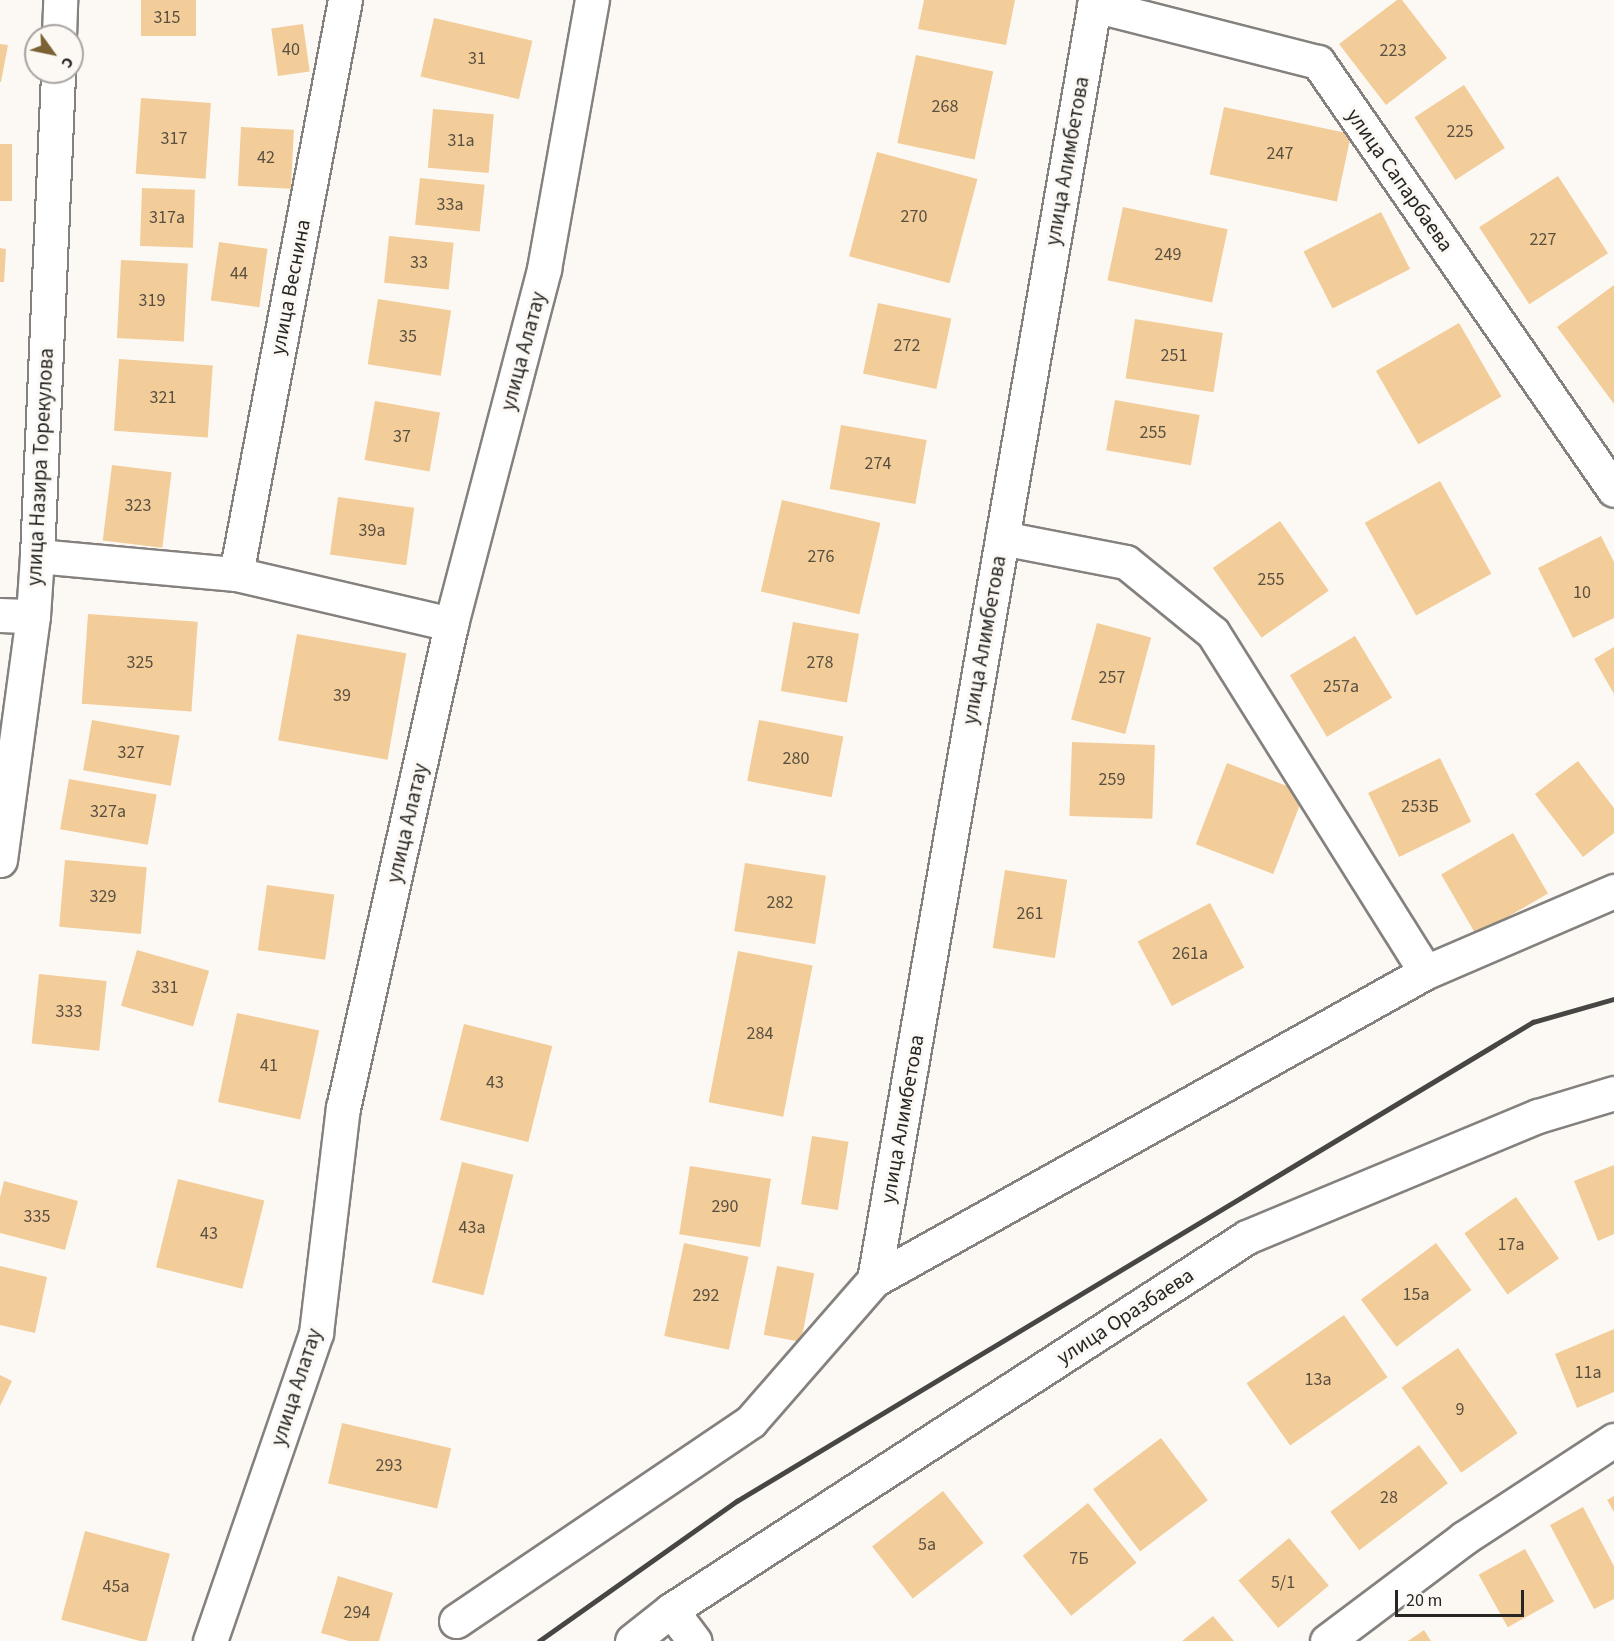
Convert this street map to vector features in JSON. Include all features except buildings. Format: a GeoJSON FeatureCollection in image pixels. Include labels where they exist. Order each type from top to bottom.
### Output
{"type":"FeatureCollection","features":[{"type":"Feature","properties":{"kind":"street"},"geometry":{"type":"LineString","coordinates":[[59,24],[60,0]]}},
{"type":"Feature","properties":{"kind":"street","name":"улица Веснина"},"geometry":{"type":"LineString","coordinates":[[236,574],[345,0]]}},
{"type":"Feature","properties":{"kind":"street","name":"улица Алатау"},"geometry":{"type":"LineString","coordinates":[[210,1641],[316,1332],[343,1108],[451,624],[544,269],[592,0]]}},
{"type":"Feature","properties":{"kind":"street","name":"улица Сапарбаева"},"geometry":{"type":"LineString","coordinates":[[1094,2],[1318,62],[1614,490]]}},
{"type":"Feature","properties":{"kind":"street","name":"улица Алимбетова"},"geometry":{"type":"LineString","coordinates":[[874,1280],[1094,2]]}},
{"type":"Feature","properties":{"kind":"street","name":"улица Назира Торекулова"},"geometry":{"type":"LineString","coordinates":[[0,860],[33,616],[38,556],[57,84]]}},
{"type":"Feature","properties":{"kind":"street"},"geometry":{"type":"LineString","coordinates":[[1002,538],[1126,562],[1213,633],[1426,972]]}},
{"type":"Feature","properties":{"kind":"street"},"geometry":{"type":"LineString","coordinates":[[38,556],[236,574],[451,624]]}},
{"type":"Feature","properties":{"kind":"street"},"geometry":{"type":"LineString","coordinates":[[0,615],[33,616]]}},
{"type":"Feature","properties":{"kind":"street"},"geometry":{"type":"LineString","coordinates":[[456,1621],[752,1421],[874,1280],[1426,972],[1614,891]]}},
{"type":"Feature","properties":{"kind":"street","name":"улица Оразбаева"},"geometry":{"type":"LineString","coordinates":[[632,1641],[671,1610],[1247,1237],[1538,1116],[1614,1093]]}},
{"type":"Feature","properties":{"kind":"street"},"geometry":{"type":"LineString","coordinates":[[1327,1641],[1464,1538],[1614,1440]]}},
{"type":"Feature","properties":{"kind":"street"},"geometry":{"type":"LineString","coordinates":[[671,1610],[694,1641]]}},
{"type":"Feature","properties":{"kind":"railway"},"geometry":{"type":"LineString","coordinates":[[539,1641],[737,1501],[1533,1022],[1614,999]]}}]}
